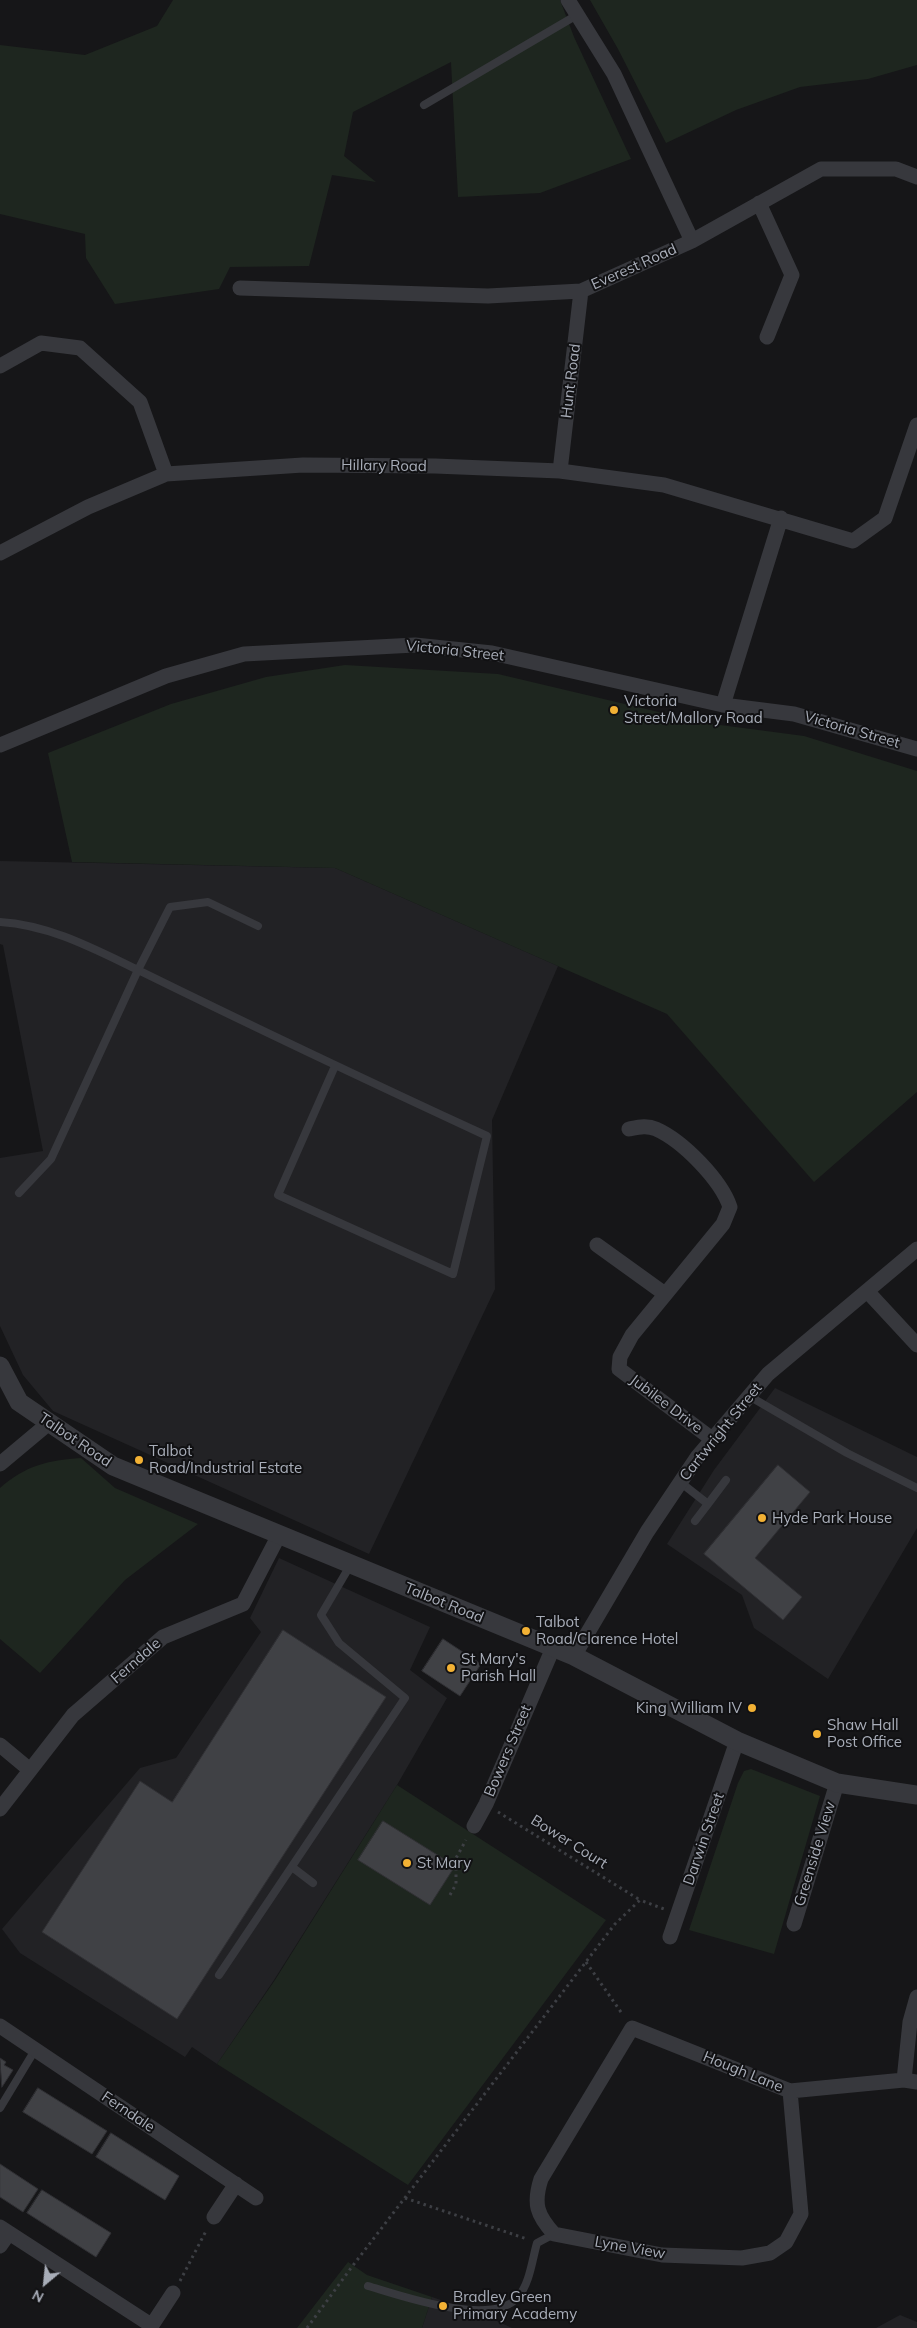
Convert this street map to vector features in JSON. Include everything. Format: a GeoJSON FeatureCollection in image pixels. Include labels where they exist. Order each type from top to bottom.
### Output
{"type":"FeatureCollection","features":[{"type":"Feature","properties":{"kind":"street"},"geometry":{"type":"LineString","coordinates":[[568,0],[614,74],[692,241]]}},
{"type":"Feature","properties":{"kind":"street","name":"Everest Road"},"geometry":{"type":"LineString","coordinates":[[240,288],[488,296],[581,291],[692,241],[821,169],[896,169],[917,177]]}},
{"type":"Feature","properties":{"kind":"street"},"geometry":{"type":"LineString","coordinates":[[759,203],[792,275],[767,337]]}},
{"type":"Feature","properties":{"kind":"street","name":"Hunt Road"},"geometry":{"type":"LineString","coordinates":[[560,472],[581,291]]}},
{"type":"Feature","properties":{"kind":"street"},"geometry":{"type":"LineString","coordinates":[[0,366],[41,343],[80,348],[140,402],[166,474]]}},
{"type":"Feature","properties":{"kind":"street","name":"Hillary Road"},"geometry":{"type":"LineString","coordinates":[[0,554],[88,507],[166,474],[303,465],[435,466],[560,472],[664,485],[781,518],[853,541],[885,518],[917,425]]}},
{"type":"Feature","properties":{"kind":"street"},"geometry":{"type":"LineString","coordinates":[[722,705],[781,518]]}},
{"type":"Feature","properties":{"kind":"street","name":"Victoria Street"},"geometry":{"type":"LineString","coordinates":[[0,745],[166,676],[244,654],[415,645],[492,653],[722,705],[794,714],[917,749]]}},
{"type":"Feature","properties":{"kind":"street","name":"Jubilee Drive"},"geometry":{"type":"LineString","coordinates":[[629,1129],[646,1126],[656,1129],[673,1139],[720,1186],[730,1207],[722,1224],[632,1334],[620,1357],[619,1369],[712,1439]]}},
{"type":"Feature","properties":{"kind":"street"},"geometry":{"type":"LineString","coordinates":[[597,1245],[665,1294]]}},
{"type":"Feature","properties":{"kind":"street","name":"Cartwright Street"},"geometry":{"type":"LineString","coordinates":[[574,1656],[646,1532],[712,1439],[768,1374],[917,1249]]}},
{"type":"Feature","properties":{"kind":"street"},"geometry":{"type":"LineString","coordinates":[[867,1291],[917,1345]]}},
{"type":"Feature","properties":{"kind":"street","name":"Talbot Road"},"geometry":{"type":"LineString","coordinates":[[0,1366],[19,1402],[113,1466],[574,1656],[737,1741],[837,1783],[917,1795]]}},
{"type":"Feature","properties":{"kind":"street"},"geometry":{"type":"LineString","coordinates":[[0,1464],[49,1423]]}},
{"type":"Feature","properties":{"kind":"street","name":"Ferndale"},"geometry":{"type":"LineString","coordinates":[[0,1808],[73,1715],[163,1637],[243,1604],[279,1535]]}},
{"type":"Feature","properties":{"kind":"street","name":"Bowers Street"},"geometry":{"type":"LineString","coordinates":[[474,1826],[486,1804],[553,1648]]}},
{"type":"Feature","properties":{"kind":"street","name":"Darwin Street"},"geometry":{"type":"LineString","coordinates":[[670,1937],[737,1741]]}},
{"type":"Feature","properties":{"kind":"street"},"geometry":{"type":"LineString","coordinates":[[0,1745],[30,1770]]}},
{"type":"Feature","properties":{"kind":"street","name":"Greenside View"},"geometry":{"type":"LineString","coordinates":[[794,1924],[837,1783]]}},
{"type":"Feature","properties":{"kind":"street"},"geometry":{"type":"LineString","coordinates":[[910,2081],[910,2022],[917,1997]]}},
{"type":"Feature","properties":{"kind":"street","name":"Ferndale"},"geometry":{"type":"LineString","coordinates":[[0,2026],[256,2198]]}},
{"type":"Feature","properties":{"kind":"street"},"geometry":{"type":"LineString","coordinates":[[554,2234],[544,2222],[536,2207],[540,2179],[632,2028]]}},
{"type":"Feature","properties":{"kind":"street","name":"Hough Lane"},"geometry":{"type":"LineString","coordinates":[[632,2028],[790,2092],[910,2081]]}},
{"type":"Feature","properties":{"kind":"street","name":"Lyne View"},"geometry":{"type":"LineString","coordinates":[[554,2234],[662,2255],[742,2258],[770,2253],[786,2242],[801,2214],[790,2092]]}},
{"type":"Feature","properties":{"kind":"street"},"geometry":{"type":"LineString","coordinates":[[214,2218],[236,2184]]}},
{"type":"Feature","properties":{"kind":"street"},"geometry":{"type":"LineString","coordinates":[[0,2246],[4,2230],[150,2327],[173,2293]]}},
{"type":"Feature","properties":{"kind":"lane"},"geometry":{"type":"LineString","coordinates":[[424,105],[577,15]]}},
{"type":"Feature","properties":{"kind":"lane"},"geometry":{"type":"LineString","coordinates":[[19,1193],[51,1159],[138,970],[170,907],[208,902],[258,926]]}},
{"type":"Feature","properties":{"kind":"lane"},"geometry":{"type":"LineString","coordinates":[[0,922],[18,923],[57,932],[335,1066],[486,1136],[453,1274],[278,1195],[335,1066]]}},
{"type":"Feature","properties":{"kind":"lane"},"geometry":{"type":"LineString","coordinates":[[749,1396],[847,1453],[917,1488]]}},
{"type":"Feature","properties":{"kind":"lane"},"geometry":{"type":"LineString","coordinates":[[695,1521],[726,1480]]}},
{"type":"Feature","properties":{"kind":"lane"},"geometry":{"type":"LineString","coordinates":[[680,1482],[708,1504]]}},
{"type":"Feature","properties":{"kind":"lane"},"geometry":{"type":"LineString","coordinates":[[219,1975],[405,1698],[338,1643],[321,1615],[351,1564]]}},
{"type":"Feature","properties":{"kind":"lane"},"geometry":{"type":"LineString","coordinates":[[292,1866],[313,1883]]}},
{"type":"Feature","properties":{"kind":"lane"},"geometry":{"type":"LineString","coordinates":[[0,2108],[35,2050]]}},
{"type":"Feature","properties":{"kind":"lane"},"geometry":{"type":"LineString","coordinates":[[368,2286],[456,2312],[479,2313],[497,2309],[507,2306],[518,2298],[527,2281],[537,2243],[554,2234]]}},
{"type":"Feature","properties":{"kind":"path","name":"Bower Court"},"geometry":{"type":"LineString","coordinates":[[486,1804],[640,1900],[679,1912]]}},
{"type":"Feature","properties":{"kind":"path"},"geometry":{"type":"LineString","coordinates":[[450,1895],[456,1884],[456,1858],[474,1826]]}},
{"type":"Feature","properties":{"kind":"path"},"geometry":{"type":"LineString","coordinates":[[307,2328],[615,1924],[640,1900]]}},
{"type":"Feature","properties":{"kind":"path"},"geometry":{"type":"LineString","coordinates":[[586,1962],[632,2028]]}},
{"type":"Feature","properties":{"kind":"path"},"geometry":{"type":"LineString","coordinates":[[405,2198],[537,2243]]}},
{"type":"Feature","properties":{"kind":"path"},"geometry":{"type":"LineString","coordinates":[[173,2293],[214,2218]]}},
{"type":"Feature","properties":{"kind":"shaded area"},"geometry":{"type":"Polygon","coordinates":[[[173,0],[560,0],[574,37],[631,159],[540,193],[458,197],[451,62],[353,112],[344,156],[376,182],[332,175],[309,266],[230,267],[219,289],[115,304],[86,258],[85,234],[0,214],[0,45],[85,55],[157,26],[173,0]]]}},
{"type":"Feature","properties":{"kind":"shaded area"},"geometry":{"type":"Polygon","coordinates":[[[590,0],[917,0],[917,65],[868,79],[800,87],[736,110],[666,143],[618,49],[590,0]]]}},
{"type":"Feature","properties":{"kind":"shaded area"},"geometry":{"type":"Polygon","coordinates":[[[345,665],[498,674],[705,723],[804,736],[917,771],[917,1092],[814,1182],[667,1014],[335,868],[72,862],[48,753],[171,704],[266,677],[345,665]]]}},
{"type":"Feature","properties":{"kind":"shaded area"},"geometry":{"type":"Polygon","coordinates":[[[0,861],[335,868],[558,966],[492,1120],[495,1289],[369,1554],[53,1411],[23,1375],[0,1326],[0,1158],[43,1151],[3,945],[0,944],[0,861]]]}},
{"type":"Feature","properties":{"kind":"shaded area"},"geometry":{"type":"Polygon","coordinates":[[[775,1388],[917,1457],[917,1528],[828,1679],[754,1628],[742,1595],[667,1544],[714,1470],[775,1388]]]}},
{"type":"Feature","properties":{"kind":"shaded area"},"geometry":{"type":"Polygon","coordinates":[[[81,1458],[115,1488],[198,1524],[125,1580],[40,1673],[0,1639],[0,1488],[9,1480],[38,1465],[58,1460],[81,1458]]]}},
{"type":"Feature","properties":{"kind":"shaded area"},"geometry":{"type":"Polygon","coordinates":[[[279,1558],[430,1627],[410,1670],[447,1698],[397,1785],[274,1980],[217,2064],[192,2047],[185,2057],[20,1953],[2,1929],[140,1768],[176,1758],[261,1632],[250,1618],[279,1558]]]}},
{"type":"Feature","properties":{"kind":"shaded area"},"geometry":{"type":"Polygon","coordinates":[[[751,1769],[820,1796],[774,1954],[689,1930],[738,1783],[744,1771],[751,1769]]]}},
{"type":"Feature","properties":{"kind":"shaded area"},"geometry":{"type":"Polygon","coordinates":[[[397,1785],[606,1920],[408,2185],[217,2064],[275,1980],[397,1785]]]}},
{"type":"Feature","properties":{"kind":"shaded area"},"geometry":{"type":"Polygon","coordinates":[[[348,2262],[367,2275],[432,2297],[422,2328],[297,2328],[348,2262]]]}},
{"type":"Feature","properties":{"kind":"shaded area","name":"Bradley Green Primary Academy"},"geometry":{"type":"Polygon","coordinates":[[[432,2297],[484,2315],[512,2328],[422,2328],[432,2297]]]}},
{"type":"Feature","properties":{"kind":"shaded area"},"geometry":{"type":"Polygon","coordinates":[[[900,2315],[917,2322],[917,2328],[876,2328],[900,2315]]]}},
{"type":"Feature","properties":{"kind":"building","name":"Hyde Park House"},"geometry":{"type":"Polygon","coordinates":[[[778,1465],[810,1492],[755,1558],[802,1597],[783,1620],[704,1554],[778,1465]]]}},
{"type":"Feature","properties":{"kind":"building"},"geometry":{"type":"Polygon","coordinates":[[[283,1630],[386,1697],[177,2019],[42,1932],[140,1781],[172,1802],[283,1630]]]}},
{"type":"Feature","properties":{"kind":"building","name":"St Mary's Parish Hall"},"geometry":{"type":"Polygon","coordinates":[[[443,1639],[481,1664],[460,1696],[422,1671],[443,1639]]]}},
{"type":"Feature","properties":{"kind":"building","name":"St Mary"},"geometry":{"type":"Polygon","coordinates":[[[383,1821],[455,1866],[430,1905],[358,1860],[383,1821]]]}},
{"type":"Feature","properties":{"kind":"building"},"geometry":{"type":"Polygon","coordinates":[[[0,2058],[6,2062],[4,2065],[13,2070],[2,2087],[0,2058]]]}},
{"type":"Feature","properties":{"kind":"building"},"geometry":{"type":"Polygon","coordinates":[[[38,2088],[107,2131],[92,2154],[23,2112],[38,2088]]]}},
{"type":"Feature","properties":{"kind":"building"},"geometry":{"type":"Polygon","coordinates":[[[111,2133],[179,2176],[165,2200],[96,2157],[111,2133]]]}},
{"type":"Feature","properties":{"kind":"building"},"geometry":{"type":"Polygon","coordinates":[[[0,2164],[38,2189],[23,2212],[0,2197],[0,2164]]]}},
{"type":"Feature","properties":{"kind":"building"},"geometry":{"type":"Polygon","coordinates":[[[42,2190],[111,2233],[96,2257],[27,2213],[42,2190]]]}},
{"type":"Feature","properties":{"kind":"place","name":"Victoria Street/Mallory Road"},"geometry":{"type":"Point","coordinates":[614,710]}},
{"type":"Feature","properties":{"kind":"place","name":"Talbot Road/Industrial Estate"},"geometry":{"type":"Point","coordinates":[139,1460]}},
{"type":"Feature","properties":{"kind":"place","name":"Hyde Park House"},"geometry":{"type":"Point","coordinates":[762,1518]}},
{"type":"Feature","properties":{"kind":"place","name":"Talbot Road/Clarence Hotel"},"geometry":{"type":"Point","coordinates":[526,1631]}},
{"type":"Feature","properties":{"kind":"place","name":"St Mary's Parish Hall"},"geometry":{"type":"Point","coordinates":[451,1668]}},
{"type":"Feature","properties":{"kind":"place","name":"King William IV"},"geometry":{"type":"Point","coordinates":[752,1708]}},
{"type":"Feature","properties":{"kind":"place","name":"Shaw Hall Post Office"},"geometry":{"type":"Point","coordinates":[817,1734]}},
{"type":"Feature","properties":{"kind":"place","name":"St Mary"},"geometry":{"type":"Point","coordinates":[407,1863]}},
{"type":"Feature","properties":{"kind":"place","name":"Bradley Green Primary Academy"},"geometry":{"type":"Point","coordinates":[443,2306]}}]}
